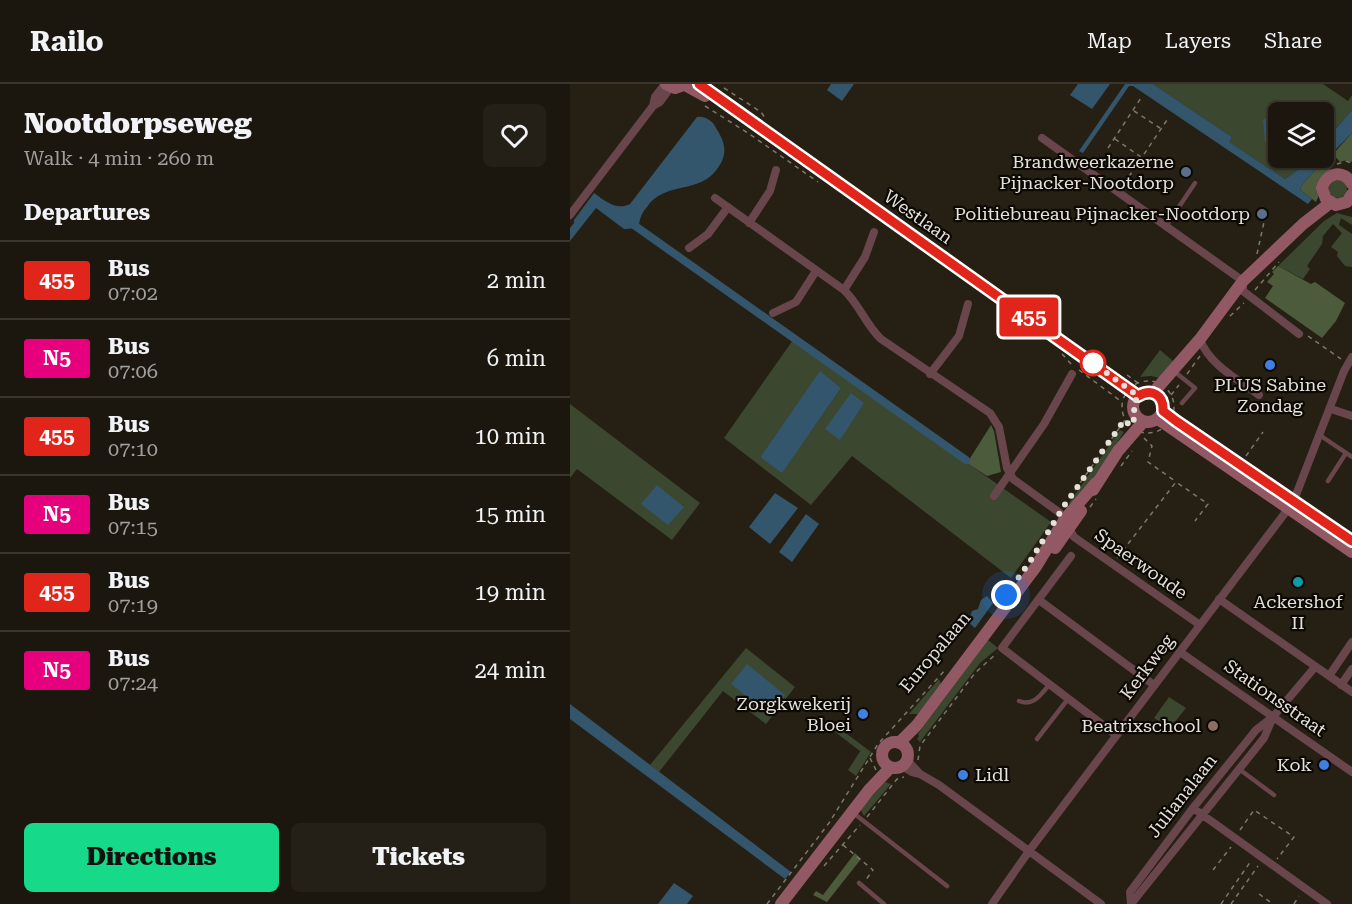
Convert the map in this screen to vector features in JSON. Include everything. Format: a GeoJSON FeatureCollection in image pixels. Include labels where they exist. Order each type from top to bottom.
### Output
{"type":"FeatureCollection","features":[{"type":"Feature","properties":{"kind":"main road","name":"Westlaan"},"geometry":{"type":"LineString","coordinates":[[699,84],[1033,320],[1065,350],[1132,400]]}},
{"type":"Feature","properties":{"kind":"main road"},"geometry":{"type":"LineString","coordinates":[[667,85],[679,88],[685,85]]}},
{"type":"Feature","properties":{"kind":"main road","name":"Westlaan"},"geometry":{"type":"LineString","coordinates":[[685,85],[746,117]]}},
{"type":"Feature","properties":{"kind":"main road"},"geometry":{"type":"LineString","coordinates":[[1327,200],[1322,188],[1326,178],[1335,174],[1349,179],[1352,165]]}},
{"type":"Feature","properties":{"kind":"main road"},"geometry":{"type":"LineString","coordinates":[[1327,200],[1340,204],[1351,199]]}},
{"type":"Feature","properties":{"kind":"main road"},"geometry":{"type":"LineString","coordinates":[[1243,286],[1261,262],[1327,200]]}},
{"type":"Feature","properties":{"kind":"main road"},"geometry":{"type":"LineString","coordinates":[[1162,395],[1145,392],[1132,400],[1137,426],[1151,422],[1161,415],[1162,395],[1177,372],[1221,312],[1276,249]]}},
{"type":"Feature","properties":{"kind":"main road"},"geometry":{"type":"LineString","coordinates":[[1161,415],[1241,464],[1352,552]]}},
{"type":"Feature","properties":{"kind":"main road"},"geometry":{"type":"LineString","coordinates":[[1161,415],[1291,505],[1352,541]]}},
{"type":"Feature","properties":{"kind":"main road","name":"Europalaan"},"geometry":{"type":"LineString","coordinates":[[781,904],[869,790],[904,762],[917,725],[1067,525],[1137,426]]}},
{"type":"Feature","properties":{"kind":"street"},"geometry":{"type":"LineString","coordinates":[[570,215],[653,106],[660,102],[667,85]]}},
{"type":"Feature","properties":{"kind":"street"},"geometry":{"type":"LineString","coordinates":[[1042,138],[1166,226],[1243,286],[1299,334]]}},
{"type":"Feature","properties":{"kind":"street"},"geometry":{"type":"LineString","coordinates":[[749,223],[770,191],[776,170]]}},
{"type":"Feature","properties":{"kind":"street"},"geometry":{"type":"LineString","coordinates":[[715,198],[844,290],[852,297],[876,335],[993,417],[999,427],[1010,475]]}},
{"type":"Feature","properties":{"kind":"street"},"geometry":{"type":"LineString","coordinates":[[689,248],[708,234],[728,207]]}},
{"type":"Feature","properties":{"kind":"street"},"geometry":{"type":"LineString","coordinates":[[844,290],[866,257],[874,232]]}},
{"type":"Feature","properties":{"kind":"street"},"geometry":{"type":"LineString","coordinates":[[773,313],[796,302],[816,271]]}},
{"type":"Feature","properties":{"kind":"street"},"geometry":{"type":"LineString","coordinates":[[930,374],[959,336],[968,304]]}},
{"type":"Feature","properties":{"kind":"street"},"geometry":{"type":"LineString","coordinates":[[1200,339],[1204,351],[1259,395]]}},
{"type":"Feature","properties":{"kind":"street","name":"Kerkweg"},"geometry":{"type":"LineString","coordinates":[[992,904],[1029,851],[1291,505],[1350,360]]}},
{"type":"Feature","properties":{"kind":"street"},"geometry":{"type":"LineString","coordinates":[[994,496],[1044,424],[1072,374]]}},
{"type":"Feature","properties":{"kind":"street"},"geometry":{"type":"LineString","coordinates":[[1331,409],[1352,416]]}},
{"type":"Feature","properties":{"kind":"street","name":"Spaerwoude"},"geometry":{"type":"LineString","coordinates":[[1010,475],[1017,483],[1060,513],[1074,537],[1200,625]]}},
{"type":"Feature","properties":{"kind":"street","name":"Spaerwoude"},"geometry":{"type":"LineString","coordinates":[[1002,648],[1071,556]]}},
{"type":"Feature","properties":{"kind":"street"},"geometry":{"type":"LineString","coordinates":[[1220,599],[1352,692]]}},
{"type":"Feature","properties":{"kind":"street"},"geometry":{"type":"LineString","coordinates":[[1039,600],[1154,685]]}},
{"type":"Feature","properties":{"kind":"street"},"geometry":{"type":"LineString","coordinates":[[1329,676],[1352,642]]}},
{"type":"Feature","properties":{"kind":"street"},"geometry":{"type":"LineString","coordinates":[[1002,648],[1116,735]]}},
{"type":"Feature","properties":{"kind":"street","name":"Stationsstraat"},"geometry":{"type":"LineString","coordinates":[[1180,652],[1352,772]]}},
{"type":"Feature","properties":{"kind":"street","name":"Julianalaan"},"geometry":{"type":"LineString","coordinates":[[1273,717],[1264,738],[1131,904],[1130,892],[1192,808],[1256,730],[1273,717],[1315,667]]}},
{"type":"Feature","properties":{"kind":"street"},"geometry":{"type":"LineString","coordinates":[[1341,685],[1352,669]]}},
{"type":"Feature","properties":{"kind":"street"},"geometry":{"type":"LineString","coordinates":[[904,762],[984,817],[1101,904]]}},
{"type":"Feature","properties":{"kind":"street"},"geometry":{"type":"LineString","coordinates":[[1192,808],[1327,904]]}},
{"type":"Feature","properties":{"kind":"lane"},"geometry":{"type":"LineString","coordinates":[[1166,226],[1195,183]]}},
{"type":"Feature","properties":{"kind":"lane"},"geometry":{"type":"LineString","coordinates":[[1177,372],[1195,387],[1182,403]]}},
{"type":"Feature","properties":{"kind":"lane"},"geometry":{"type":"LineString","coordinates":[[1321,436],[1352,457]]}},
{"type":"Feature","properties":{"kind":"lane"},"geometry":{"type":"LineString","coordinates":[[1328,481],[1346,453]]}},
{"type":"Feature","properties":{"kind":"lane"},"geometry":{"type":"LineString","coordinates":[[1019,701],[1029,703],[1036,700],[1050,684]]}},
{"type":"Feature","properties":{"kind":"lane"},"geometry":{"type":"LineString","coordinates":[[1037,738],[1068,699]]}},
{"type":"Feature","properties":{"kind":"lane","name":"Julianalaan"},"geometry":{"type":"LineString","coordinates":[[1239,769],[1274,795]]}},
{"type":"Feature","properties":{"kind":"lane"},"geometry":{"type":"LineString","coordinates":[[852,812],[948,886]]}},
{"type":"Feature","properties":{"kind":"lane"},"geometry":{"type":"LineString","coordinates":[[860,884],[884,904]]}},
{"type":"Feature","properties":{"kind":"path"},"geometry":{"type":"LineString","coordinates":[[725,87],[761,112],[768,123]]}},
{"type":"Feature","properties":{"kind":"path"},"geometry":{"type":"LineString","coordinates":[[1108,148],[1141,98]]}},
{"type":"Feature","properties":{"kind":"path"},"geometry":{"type":"LineString","coordinates":[[699,102],[822,184]]}},
{"type":"Feature","properties":{"kind":"path"},"geometry":{"type":"LineString","coordinates":[[1133,110],[1161,129]]}},
{"type":"Feature","properties":{"kind":"path"},"geometry":{"type":"LineString","coordinates":[[1118,192],[1169,117]]}},
{"type":"Feature","properties":{"kind":"path"},"geometry":{"type":"LineString","coordinates":[[1114,139],[1142,157]]}},
{"type":"Feature","properties":{"kind":"path"},"geometry":{"type":"LineString","coordinates":[[1336,164],[1347,161],[1352,165]]}},
{"type":"Feature","properties":{"kind":"path"},"geometry":{"type":"LineString","coordinates":[[1261,262],[1257,253],[1264,222]]}},
{"type":"Feature","properties":{"kind":"path"},"geometry":{"type":"LineString","coordinates":[[1299,334],[1306,334],[1350,360]]}},
{"type":"Feature","properties":{"kind":"path"},"geometry":{"type":"LineString","coordinates":[[1065,350],[1068,362],[1132,400],[1122,411],[1152,446],[1148,462],[1208,504],[1195,521]]}},
{"type":"Feature","properties":{"kind":"path"},"geometry":{"type":"LineString","coordinates":[[1162,395],[1177,372]]}},
{"type":"Feature","properties":{"kind":"path"},"geometry":{"type":"LineString","coordinates":[[1071,497],[1137,426]]}},
{"type":"Feature","properties":{"kind":"path"},"geometry":{"type":"LineString","coordinates":[[1241,464],[1263,432]]}},
{"type":"Feature","properties":{"kind":"path"},"geometry":{"type":"LineString","coordinates":[[1113,564],[1176,482]]}},
{"type":"Feature","properties":{"kind":"path"},"geometry":{"type":"LineString","coordinates":[[822,869],[897,779],[904,762],[920,746],[975,673],[1002,648]]}},
{"type":"Feature","properties":{"kind":"path","name":"Europalaan"},"geometry":{"type":"LineString","coordinates":[[767,904],[829,823],[878,744],[949,666]]}},
{"type":"Feature","properties":{"kind":"path"},"geometry":{"type":"LineString","coordinates":[[1213,870],[1254,810],[1294,837],[1273,865]]}},
{"type":"Feature","properties":{"kind":"path"},"geometry":{"type":"LineString","coordinates":[[843,845],[873,870],[860,884]]}},
{"type":"Feature","properties":{"kind":"path"},"geometry":{"type":"LineString","coordinates":[[1245,855],[1258,867]]}},
{"type":"Feature","properties":{"kind":"path"},"geometry":{"type":"LineString","coordinates":[[1231,904],[1264,858]]}},
{"type":"Feature","properties":{"kind":"path"},"geometry":{"type":"LineString","coordinates":[[1221,904],[1251,862]]}},
{"type":"Feature","properties":{"kind":"path"},"geometry":{"type":"LineString","coordinates":[[1294,904],[1305,888]]}},
{"type":"Feature","properties":{"kind":"path"},"geometry":{"type":"LineString","coordinates":[[1259,894],[1273,904]]}},
{"type":"Feature","properties":{"kind":"green space"},"geometry":{"type":"Polygon","coordinates":[[[1153,84],[1323,84],[1348,101],[1352,95],[1352,110],[1334,130],[1334,102],[1268,102],[1265,142],[1268,144],[1268,168],[1228,142],[1232,137],[1153,84]]]}},
{"type":"Feature","properties":{"kind":"green space"},"geometry":{"type":"Polygon","coordinates":[[[1352,133],[1352,161],[1350,163],[1347,160],[1340,162],[1334,153],[1352,133]]]}},
{"type":"Feature","properties":{"kind":"green space"},"geometry":{"type":"Polygon","coordinates":[[[1268,168],[1300,168],[1285,179],[1268,168]]]}},
{"type":"Feature","properties":{"kind":"green space"},"geometry":{"type":"Polygon","coordinates":[[[1317,168],[1331,168],[1316,202],[1300,190],[1317,168]]]}},
{"type":"Feature","properties":{"kind":"green space"},"geometry":{"type":"Polygon","coordinates":[[[1338,180],[1344,183],[1347,189],[1344,195],[1338,198],[1332,195],[1329,189],[1332,183],[1338,180]]]}},
{"type":"Feature","properties":{"kind":"green space"},"geometry":{"type":"Polygon","coordinates":[[[1337,213],[1352,217],[1352,225],[1341,218],[1339,225],[1352,234],[1352,267],[1345,266],[1337,256],[1338,252],[1331,247],[1342,233],[1333,224],[1323,236],[1322,244],[1307,266],[1310,269],[1303,279],[1278,266],[1324,221],[1337,213]]]}},
{"type":"Feature","properties":{"kind":"green space"},"geometry":{"type":"Polygon","coordinates":[[[1278,266],[1311,284],[1315,282],[1345,303],[1336,321],[1322,338],[1265,298],[1273,286],[1267,282],[1278,266]]]}},
{"type":"Feature","properties":{"kind":"green space"},"geometry":{"type":"Polygon","coordinates":[[[793,340],[1051,522],[1011,578],[852,456],[811,505],[724,438],[793,340]],[[820,372],[760,457],[782,472],[841,388],[820,372]]]}},
{"type":"Feature","properties":{"kind":"green space"},"geometry":{"type":"Polygon","coordinates":[[[1160,350],[1173,361],[1160,378],[1140,377],[1160,350]]]}},
{"type":"Feature","properties":{"kind":"green space"},"geometry":{"type":"Polygon","coordinates":[[[570,404],[700,503],[672,540],[577,469],[570,478],[570,404]]]}},
{"type":"Feature","properties":{"kind":"green space"},"geometry":{"type":"Polygon","coordinates":[[[991,425],[1001,472],[987,476],[967,463],[991,425]]]}},
{"type":"Feature","properties":{"kind":"green space"},"geometry":{"type":"Polygon","coordinates":[[[1120,430],[1124,432],[1084,493],[1072,506],[1069,503],[1120,430]]]}},
{"type":"Feature","properties":{"kind":"green space"},"geometry":{"type":"Polygon","coordinates":[[[988,640],[998,648],[980,663],[920,742],[917,739],[918,734],[988,640]]]}},
{"type":"Feature","properties":{"kind":"green space"},"geometry":{"type":"Polygon","coordinates":[[[746,648],[795,687],[766,724],[723,691],[659,772],[650,765],[746,648]]]}},
{"type":"Feature","properties":{"kind":"green space"},"geometry":{"type":"Polygon","coordinates":[[[939,679],[942,686],[918,714],[909,714],[939,679]]]}},
{"type":"Feature","properties":{"kind":"green space"},"geometry":{"type":"Polygon","coordinates":[[[1169,697],[1186,708],[1170,728],[1154,718],[1169,697]]]}},
{"type":"Feature","properties":{"kind":"green space"},"geometry":{"type":"Polygon","coordinates":[[[839,728],[871,752],[856,776],[848,770],[861,750],[835,732],[839,728]]]}},
{"type":"Feature","properties":{"kind":"green space"},"geometry":{"type":"Polygon","coordinates":[[[885,782],[891,784],[864,816],[860,809],[885,782]]]}},
{"type":"Feature","properties":{"kind":"green space"},"geometry":{"type":"Polygon","coordinates":[[[855,853],[861,859],[827,902],[813,895],[816,891],[823,895],[855,853]]]}},
{"type":"Feature","properties":{"kind":"water"},"geometry":{"type":"Polygon","coordinates":[[[831,84],[854,84],[842,101],[827,90],[831,84]]]}},
{"type":"Feature","properties":{"kind":"water"},"geometry":{"type":"Polygon","coordinates":[[[1078,84],[1110,84],[1092,109],[1070,95],[1078,84]]]}},
{"type":"Feature","properties":{"kind":"water"},"geometry":{"type":"Polygon","coordinates":[[[1125,84],[1153,84],[1232,137],[1229,142],[1285,179],[1300,168],[1317,168],[1300,190],[1312,199],[1308,204],[1133,86],[1129,86],[1083,153],[1079,151],[1125,84]]]}},
{"type":"Feature","properties":{"kind":"water"},"geometry":{"type":"Polygon","coordinates":[[[1352,110],[1352,133],[1336,149],[1334,148],[1334,131],[1352,110]]]}},
{"type":"Feature","properties":{"kind":"water"},"geometry":{"type":"Polygon","coordinates":[[[697,117],[705,118],[712,123],[724,145],[723,158],[712,175],[705,180],[659,195],[643,212],[639,228],[624,229],[596,208],[570,241],[570,228],[574,220],[594,193],[616,206],[630,204],[697,117]]]}},
{"type":"Feature","properties":{"kind":"water"},"geometry":{"type":"Polygon","coordinates":[[[1268,118],[1268,144],[1265,142],[1263,120],[1268,118]]]}},
{"type":"Feature","properties":{"kind":"water"},"geometry":{"type":"Polygon","coordinates":[[[820,371],[841,388],[782,473],[760,457],[820,371]]]}},
{"type":"Feature","properties":{"kind":"water"},"geometry":{"type":"Polygon","coordinates":[[[851,393],[864,403],[840,440],[825,429],[851,393]]]}},
{"type":"Feature","properties":{"kind":"water"},"geometry":{"type":"Polygon","coordinates":[[[657,485],[684,507],[668,525],[641,504],[657,485]]]}},
{"type":"Feature","properties":{"kind":"water"},"geometry":{"type":"Polygon","coordinates":[[[775,493],[798,508],[770,544],[749,527],[775,493]]]}},
{"type":"Feature","properties":{"kind":"water"},"geometry":{"type":"Polygon","coordinates":[[[806,514],[819,524],[792,562],[779,552],[806,514]]]}},
{"type":"Feature","properties":{"kind":"water"},"geometry":{"type":"Polygon","coordinates":[[[987,596],[993,603],[975,628],[968,622],[972,611],[978,609],[981,600],[987,596]]]}},
{"type":"Feature","properties":{"kind":"water"},"geometry":{"type":"Polygon","coordinates":[[[747,664],[785,695],[768,714],[731,684],[747,664]]]}},
{"type":"Feature","properties":{"kind":"water"},"geometry":{"type":"Polygon","coordinates":[[[570,704],[791,872],[785,879],[570,719],[570,704]]]}},
{"type":"Feature","properties":{"kind":"water"},"geometry":{"type":"Polygon","coordinates":[[[674,883],[693,896],[687,904],[658,904],[674,883]]]}},
{"type":"Feature","properties":{"kind":"waterway"},"geometry":{"type":"LineString","coordinates":[[631,223],[966,460]]}},
{"type":"Feature","properties":{"kind":"bus line","name":"455"},"geometry":{"type":"LineString","coordinates":[[699,84],[1138,396],[1148,392],[1157,395],[1163,402],[1163,411],[1176,421],[1352,541]]}},
{"type":"Feature","properties":{"kind":"place","name":"Brandweerkazerne Pijnacker-Nootdorp"},"geometry":{"type":"Point","coordinates":[1186,172]}},
{"type":"Feature","properties":{"kind":"place","name":"Politiebureau Pijnacker-Nootdorp"},"geometry":{"type":"Point","coordinates":[1262,214]}},
{"type":"Feature","properties":{"kind":"place","name":"PLUS Sabine Zondag"},"geometry":{"type":"Point","coordinates":[1270,365]}},
{"type":"Feature","properties":{"kind":"place","name":"Ackershof II"},"geometry":{"type":"Point","coordinates":[1298,582]}},
{"type":"Feature","properties":{"kind":"place","name":"Zorgkwekerij Bloei"},"geometry":{"type":"Point","coordinates":[863,714]}},
{"type":"Feature","properties":{"kind":"place","name":"Beatrixschool"},"geometry":{"type":"Point","coordinates":[1213,726]}},
{"type":"Feature","properties":{"kind":"place","name":"Kok"},"geometry":{"type":"Point","coordinates":[1324,765]}},
{"type":"Feature","properties":{"kind":"place","name":"Lidl"},"geometry":{"type":"Point","coordinates":[963,775]}},
{"type":"Feature","properties":{"kind":"route"},"geometry":{"type":"LineString","coordinates":[[1006,595],[1031,560],[1064,506],[1123,422],[1125,420],[1130,426],[1136,416],[1133,406],[1138,396],[1093,363]]}}]}
